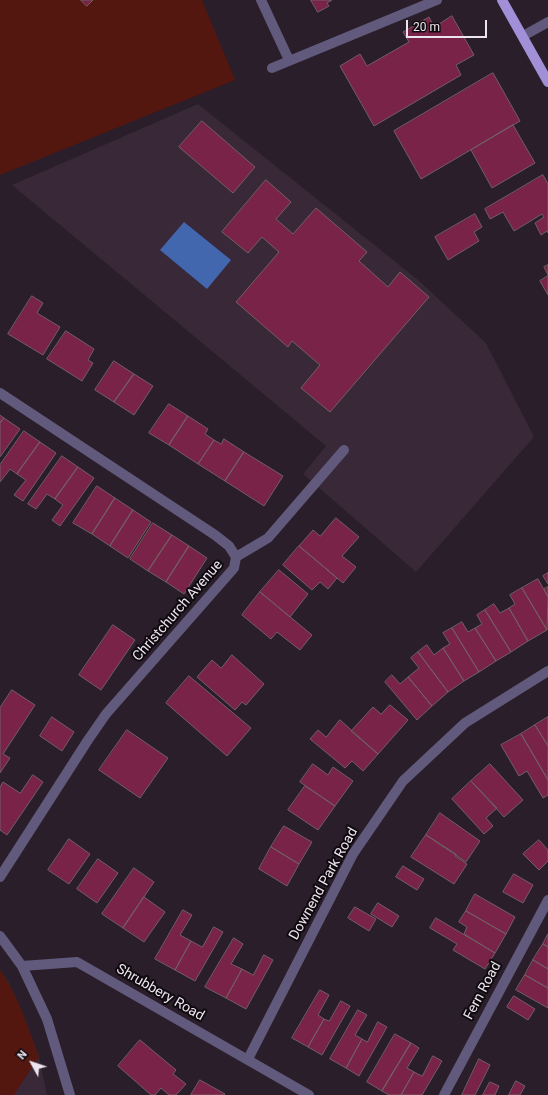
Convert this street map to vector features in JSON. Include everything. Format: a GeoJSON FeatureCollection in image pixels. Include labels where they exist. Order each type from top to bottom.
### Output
{"type":"FeatureCollection","features":[{"type":"Feature","properties":{"kind":"main road"},"geometry":{"type":"LineString","coordinates":[[502,0],[548,82]]}},
{"type":"Feature","properties":{"kind":"street"},"geometry":{"type":"LineString","coordinates":[[261,0],[289,60]]}},
{"type":"Feature","properties":{"kind":"street"},"geometry":{"type":"LineString","coordinates":[[272,68],[437,0]]}},
{"type":"Feature","properties":{"kind":"street"},"geometry":{"type":"LineString","coordinates":[[522,36],[548,22]]}},
{"type":"Feature","properties":{"kind":"street","name":"Christchurch Avenue"},"geometry":{"type":"LineString","coordinates":[[0,393],[215,534],[229,546],[236,557],[234,568],[106,714],[0,878]]}},
{"type":"Feature","properties":{"kind":"street"},"geometry":{"type":"LineString","coordinates":[[236,557],[268,538],[344,450]]}},
{"type":"Feature","properties":{"kind":"street","name":"Downend Park Road"},"geometry":{"type":"LineString","coordinates":[[248,1059],[353,854],[403,781],[465,724],[548,671]]}},
{"type":"Feature","properties":{"kind":"street","name":"Fern Road"},"geometry":{"type":"LineString","coordinates":[[444,1095],[548,900]]}},
{"type":"Feature","properties":{"kind":"street"},"geometry":{"type":"LineString","coordinates":[[0,936],[22,966],[47,1019],[70,1095]]}},
{"type":"Feature","properties":{"kind":"street","name":"Shrubbery Road"},"geometry":{"type":"LineString","coordinates":[[22,966],[77,962],[309,1095]]}},
{"type":"Feature","properties":{"kind":"shaded area"},"geometry":{"type":"Polygon","coordinates":[[[0,0],[202,0],[235,80],[0,175],[0,0]]]}},
{"type":"Feature","properties":{"kind":"shaded area"},"geometry":{"type":"Polygon","coordinates":[[[198,104],[417,279],[486,343],[534,437],[416,572],[303,474],[326,446],[12,185],[198,104]]]}},
{"type":"Feature","properties":{"kind":"shaded area"},"geometry":{"type":"Polygon","coordinates":[[[0,970],[9,983],[29,1029],[39,1057],[47,1095],[0,1095],[0,970]]]}},
{"type":"Feature","properties":{"kind":"shaded area"},"geometry":{"type":"Polygon","coordinates":[[[0,970],[12,990],[27,1023],[39,1057],[14,1095],[0,1095],[0,970]]]}},
{"type":"Feature","properties":{"kind":"water"},"geometry":{"type":"Polygon","coordinates":[[[184,222],[231,260],[207,289],[160,250],[184,222]]]}},
{"type":"Feature","properties":{"kind":"building"},"geometry":{"type":"Polygon","coordinates":[[[81,0],[93,0],[87,6],[81,0]]]}},
{"type":"Feature","properties":{"kind":"building"},"geometry":{"type":"Polygon","coordinates":[[[311,0],[332,0],[327,3],[329,6],[318,12],[311,0]]]}},
{"type":"Feature","properties":{"kind":"building"},"geometry":{"type":"Polygon","coordinates":[[[452,16],[474,55],[456,65],[461,75],[374,126],[340,66],[360,54],[367,66],[409,42],[403,32],[429,17],[434,27],[452,16]]]}},
{"type":"Feature","properties":{"kind":"building"},"geometry":{"type":"Polygon","coordinates":[[[493,73],[520,121],[421,179],[394,131],[493,73]]]}},
{"type":"Feature","properties":{"kind":"building"},"geometry":{"type":"Polygon","coordinates":[[[202,121],[255,167],[233,193],[179,147],[202,121]]]}},
{"type":"Feature","properties":{"kind":"building"},"geometry":{"type":"Polygon","coordinates":[[[513,125],[535,163],[492,188],[471,150],[513,125]]]}},
{"type":"Feature","properties":{"kind":"building"},"geometry":{"type":"Polygon","coordinates":[[[543,175],[548,184],[548,233],[547,231],[541,235],[535,223],[544,217],[542,214],[514,231],[503,212],[490,219],[485,209],[543,175]]]}},
{"type":"Feature","properties":{"kind":"building"},"geometry":{"type":"Polygon","coordinates":[[[266,180],[291,202],[276,219],[293,234],[316,208],[367,252],[359,261],[388,287],[400,272],[429,297],[330,412],[301,388],[320,365],[292,341],[288,347],[236,302],[279,252],[262,237],[248,253],[222,232],[266,180]]]}},
{"type":"Feature","properties":{"kind":"building"},"geometry":{"type":"Polygon","coordinates":[[[475,214],[482,227],[474,232],[479,241],[448,260],[435,237],[475,214]]]}},
{"type":"Feature","properties":{"kind":"building"},"geometry":{"type":"Polygon","coordinates":[[[548,265],[548,275],[544,267],[548,265]]]}},
{"type":"Feature","properties":{"kind":"building"},"geometry":{"type":"Polygon","coordinates":[[[548,276],[548,295],[540,281],[548,276]]]}},
{"type":"Feature","properties":{"kind":"building"},"geometry":{"type":"Polygon","coordinates":[[[32,296],[43,303],[37,313],[60,327],[43,355],[8,334],[32,296]]]}},
{"type":"Feature","properties":{"kind":"building"},"geometry":{"type":"Polygon","coordinates":[[[66,331],[94,349],[88,360],[93,363],[82,381],[47,359],[66,331]]]}},
{"type":"Feature","properties":{"kind":"building"},"geometry":{"type":"Polygon","coordinates":[[[114,361],[134,374],[114,402],[95,390],[114,361]]]}},
{"type":"Feature","properties":{"kind":"building"},"geometry":{"type":"Polygon","coordinates":[[[134,374],[153,386],[134,415],[114,402],[134,374]]]}},
{"type":"Feature","properties":{"kind":"building"},"geometry":{"type":"Polygon","coordinates":[[[169,404],[188,416],[169,445],[149,433],[169,404]]]}},
{"type":"Feature","properties":{"kind":"building"},"geometry":{"type":"Polygon","coordinates":[[[0,415],[4,418],[0,423],[0,415]]]}},
{"type":"Feature","properties":{"kind":"building"},"geometry":{"type":"Polygon","coordinates":[[[188,416],[208,429],[205,434],[214,440],[198,464],[169,445],[188,416]]]}},
{"type":"Feature","properties":{"kind":"building"},"geometry":{"type":"Polygon","coordinates":[[[4,418],[20,429],[0,457],[0,423],[4,418]]]}},
{"type":"Feature","properties":{"kind":"building"},"geometry":{"type":"Polygon","coordinates":[[[24,431],[40,442],[17,474],[10,469],[0,482],[0,465],[24,431]]]}},
{"type":"Feature","properties":{"kind":"building"},"geometry":{"type":"Polygon","coordinates":[[[224,439],[244,452],[225,481],[198,464],[214,440],[221,444],[224,439]]]}},
{"type":"Feature","properties":{"kind":"building"},"geometry":{"type":"Polygon","coordinates":[[[40,442],[56,453],[23,501],[14,495],[26,480],[17,474],[40,442]]]}},
{"type":"Feature","properties":{"kind":"building"},"geometry":{"type":"Polygon","coordinates":[[[244,452],[283,476],[264,506],[225,481],[244,452]]]}},
{"type":"Feature","properties":{"kind":"building"},"geometry":{"type":"Polygon","coordinates":[[[62,456],[78,467],[55,499],[47,494],[36,509],[28,504],[62,456]]]}},
{"type":"Feature","properties":{"kind":"building"},"geometry":{"type":"Polygon","coordinates":[[[78,467],[94,478],[60,526],[52,520],[63,505],[55,499],[78,467]]]}},
{"type":"Feature","properties":{"kind":"building"},"geometry":{"type":"Polygon","coordinates":[[[97,486],[115,498],[92,534],[73,523],[97,486]]]}},
{"type":"Feature","properties":{"kind":"building"},"geometry":{"type":"Polygon","coordinates":[[[115,498],[133,510],[110,546],[92,534],[115,498]]]}},
{"type":"Feature","properties":{"kind":"building"},"geometry":{"type":"Polygon","coordinates":[[[133,510],[151,522],[128,558],[110,546],[133,510]]]}},
{"type":"Feature","properties":{"kind":"building"},"geometry":{"type":"Polygon","coordinates":[[[336,518],[359,537],[342,556],[356,567],[343,583],[299,546],[313,530],[320,536],[336,518]]]}},
{"type":"Feature","properties":{"kind":"building"},"geometry":{"type":"Polygon","coordinates":[[[153,523],[172,535],[148,571],[130,559],[153,523]]]}},
{"type":"Feature","properties":{"kind":"building"},"geometry":{"type":"Polygon","coordinates":[[[172,535],[189,546],[166,582],[148,571],[172,535]]]}},
{"type":"Feature","properties":{"kind":"building"},"geometry":{"type":"Polygon","coordinates":[[[189,546],[207,558],[184,594],[166,582],[189,546]]]}},
{"type":"Feature","properties":{"kind":"building"},"geometry":{"type":"Polygon","coordinates":[[[299,546],[337,578],[328,589],[320,582],[312,590],[283,565],[299,546]]]}},
{"type":"Feature","properties":{"kind":"building"},"geometry":{"type":"Polygon","coordinates":[[[279,570],[308,594],[290,617],[260,592],[279,570]]]}},
{"type":"Feature","properties":{"kind":"building"},"geometry":{"type":"Polygon","coordinates":[[[548,573],[548,584],[543,576],[548,573]]]}},
{"type":"Feature","properties":{"kind":"building"},"geometry":{"type":"Polygon","coordinates":[[[538,579],[548,597],[547,630],[522,588],[538,579]]]}},
{"type":"Feature","properties":{"kind":"building"},"geometry":{"type":"Polygon","coordinates":[[[548,587],[548,597],[544,589],[548,587]]]}},
{"type":"Feature","properties":{"kind":"building"},"geometry":{"type":"Polygon","coordinates":[[[522,588],[547,630],[528,641],[509,608],[515,604],[510,595],[522,588]]]}},
{"type":"Feature","properties":{"kind":"building"},"geometry":{"type":"Polygon","coordinates":[[[260,592],[312,635],[300,650],[277,632],[271,639],[242,615],[260,592]]]}},
{"type":"Feature","properties":{"kind":"building"},"geometry":{"type":"Polygon","coordinates":[[[494,604],[500,613],[509,608],[528,641],[511,652],[485,610],[494,604]]]}},
{"type":"Feature","properties":{"kind":"building"},"geometry":{"type":"Polygon","coordinates":[[[485,610],[511,652],[496,661],[475,628],[482,624],[477,615],[485,610]]]}},
{"type":"Feature","properties":{"kind":"building"},"geometry":{"type":"Polygon","coordinates":[[[462,622],[468,632],[475,628],[496,661],[479,672],[452,628],[462,622]]]}},
{"type":"Feature","properties":{"kind":"building"},"geometry":{"type":"Polygon","coordinates":[[[113,625],[135,640],[101,690],[79,675],[113,625]]]}},
{"type":"Feature","properties":{"kind":"building"},"geometry":{"type":"Polygon","coordinates":[[[452,628],[479,672],[464,681],[443,648],[450,644],[443,633],[452,628]]]}},
{"type":"Feature","properties":{"kind":"building"},"geometry":{"type":"Polygon","coordinates":[[[427,645],[434,655],[443,648],[464,681],[448,692],[418,652],[427,645]]]}},
{"type":"Feature","properties":{"kind":"building"},"geometry":{"type":"Polygon","coordinates":[[[418,652],[448,692],[432,706],[408,677],[419,668],[411,658],[418,652]]]}},
{"type":"Feature","properties":{"kind":"building"},"geometry":{"type":"Polygon","coordinates":[[[232,655],[264,684],[246,705],[242,702],[235,710],[197,677],[212,660],[221,668],[232,655]]]}},
{"type":"Feature","properties":{"kind":"building"},"geometry":{"type":"Polygon","coordinates":[[[392,675],[400,684],[408,677],[432,706],[417,720],[385,682],[392,675]]]}},
{"type":"Feature","properties":{"kind":"building"},"geometry":{"type":"Polygon","coordinates":[[[189,676],[251,728],[227,756],[166,703],[189,676]]]}},
{"type":"Feature","properties":{"kind":"building"},"geometry":{"type":"Polygon","coordinates":[[[12,690],[35,705],[3,754],[10,758],[0,773],[0,708],[12,690]]]}},
{"type":"Feature","properties":{"kind":"building"},"geometry":{"type":"Polygon","coordinates":[[[390,705],[408,720],[378,754],[351,731],[373,707],[381,714],[390,705]]]}},
{"type":"Feature","properties":{"kind":"building"},"geometry":{"type":"Polygon","coordinates":[[[52,717],[74,732],[62,751],[40,736],[52,717]]]}},
{"type":"Feature","properties":{"kind":"building"},"geometry":{"type":"Polygon","coordinates":[[[548,717],[548,746],[535,725],[548,717]]]}},
{"type":"Feature","properties":{"kind":"building"},"geometry":{"type":"Polygon","coordinates":[[[340,720],[378,754],[363,771],[352,761],[345,768],[310,739],[318,730],[326,737],[340,720]]]}},
{"type":"Feature","properties":{"kind":"building"},"geometry":{"type":"Polygon","coordinates":[[[535,725],[548,746],[548,780],[521,734],[535,725]]]}},
{"type":"Feature","properties":{"kind":"building"},"geometry":{"type":"Polygon","coordinates":[[[127,730],[168,758],[140,798],[99,770],[127,730]]]}},
{"type":"Feature","properties":{"kind":"building"},"geometry":{"type":"Polygon","coordinates":[[[521,734],[548,780],[548,795],[543,798],[527,771],[519,776],[501,745],[521,734]]]}},
{"type":"Feature","properties":{"kind":"building"},"geometry":{"type":"Polygon","coordinates":[[[313,764],[328,775],[333,767],[353,781],[335,806],[300,782],[313,764]]]}},
{"type":"Feature","properties":{"kind":"building"},"geometry":{"type":"Polygon","coordinates":[[[490,764],[523,800],[504,817],[471,781],[490,764]]]}},
{"type":"Feature","properties":{"kind":"building"},"geometry":{"type":"Polygon","coordinates":[[[33,775],[43,782],[7,835],[0,830],[0,787],[3,782],[20,793],[33,775]]]}},
{"type":"Feature","properties":{"kind":"building"},"geometry":{"type":"Polygon","coordinates":[[[471,781],[497,808],[486,818],[493,826],[484,834],[452,799],[471,781]]]}},
{"type":"Feature","properties":{"kind":"building"},"geometry":{"type":"Polygon","coordinates":[[[305,786],[335,806],[318,830],[288,810],[305,786]]]}},
{"type":"Feature","properties":{"kind":"building"},"geometry":{"type":"Polygon","coordinates":[[[440,813],[480,841],[466,862],[426,835],[440,813]]]}},
{"type":"Feature","properties":{"kind":"building"},"geometry":{"type":"Polygon","coordinates":[[[284,826],[312,842],[299,864],[271,847],[284,826]]]}},
{"type":"Feature","properties":{"kind":"building"},"geometry":{"type":"Polygon","coordinates":[[[426,835],[456,854],[455,856],[467,864],[454,884],[411,857],[426,835]]]}},
{"type":"Feature","properties":{"kind":"building"},"geometry":{"type":"Polygon","coordinates":[[[69,839],[90,854],[69,884],[48,870],[69,839]]]}},
{"type":"Feature","properties":{"kind":"building"},"geometry":{"type":"Polygon","coordinates":[[[539,840],[548,850],[548,861],[539,870],[523,854],[539,840]]]}},
{"type":"Feature","properties":{"kind":"building"},"geometry":{"type":"Polygon","coordinates":[[[271,847],[299,864],[287,886],[259,869],[271,847]]]}},
{"type":"Feature","properties":{"kind":"building"},"geometry":{"type":"Polygon","coordinates":[[[98,859],[118,873],[97,903],[77,889],[98,859]]]}},
{"type":"Feature","properties":{"kind":"building"},"geometry":{"type":"Polygon","coordinates":[[[403,866],[424,879],[417,890],[396,877],[403,866]]]}},
{"type":"Feature","properties":{"kind":"building"},"geometry":{"type":"Polygon","coordinates":[[[134,868],[154,882],[123,928],[102,914],[134,868]]]}},
{"type":"Feature","properties":{"kind":"building"},"geometry":{"type":"Polygon","coordinates":[[[514,874],[533,885],[523,903],[503,892],[514,874]]]}},
{"type":"Feature","properties":{"kind":"building"},"geometry":{"type":"Polygon","coordinates":[[[475,894],[515,917],[506,934],[466,911],[475,894]]]}},
{"type":"Feature","properties":{"kind":"building"},"geometry":{"type":"Polygon","coordinates":[[[144,897],[165,912],[144,942],[123,928],[144,897]]]}},
{"type":"Feature","properties":{"kind":"building"},"geometry":{"type":"Polygon","coordinates":[[[378,903],[399,916],[392,927],[371,914],[378,903]]]}},
{"type":"Feature","properties":{"kind":"building"},"geometry":{"type":"Polygon","coordinates":[[[355,907],[376,919],[369,931],[348,918],[355,907]]]}},
{"type":"Feature","properties":{"kind":"building"},"geometry":{"type":"Polygon","coordinates":[[[183,910],[192,915],[180,935],[191,941],[175,970],[155,959],[183,910]]]}},
{"type":"Feature","properties":{"kind":"building"},"geometry":{"type":"Polygon","coordinates":[[[466,911],[506,934],[495,953],[464,934],[467,927],[459,922],[466,911]]]}},
{"type":"Feature","properties":{"kind":"building"},"geometry":{"type":"Polygon","coordinates":[[[436,918],[495,953],[485,969],[453,950],[457,944],[430,928],[436,918]]]}},
{"type":"Feature","properties":{"kind":"building"},"geometry":{"type":"Polygon","coordinates":[[[214,927],[223,932],[195,981],[175,970],[191,941],[202,947],[214,927]]]}},
{"type":"Feature","properties":{"kind":"building"},"geometry":{"type":"Polygon","coordinates":[[[548,934],[548,947],[543,944],[548,934]]]}},
{"type":"Feature","properties":{"kind":"building"},"geometry":{"type":"Polygon","coordinates":[[[234,938],[243,944],[231,964],[242,969],[226,998],[205,987],[234,938]]]}},
{"type":"Feature","properties":{"kind":"building"},"geometry":{"type":"Polygon","coordinates":[[[543,944],[548,947],[548,969],[533,960],[543,944]]]}},
{"type":"Feature","properties":{"kind":"building"},"geometry":{"type":"Polygon","coordinates":[[[264,955],[273,960],[246,1009],[226,998],[242,969],[253,975],[264,955]]]}},
{"type":"Feature","properties":{"kind":"building"},"geometry":{"type":"Polygon","coordinates":[[[533,960],[548,969],[548,988],[525,975],[533,960]]]}},
{"type":"Feature","properties":{"kind":"building"},"geometry":{"type":"Polygon","coordinates":[[[525,975],[548,988],[548,1008],[516,990],[525,975]]]}},
{"type":"Feature","properties":{"kind":"building"},"geometry":{"type":"Polygon","coordinates":[[[320,990],[329,995],[318,1015],[324,1019],[308,1047],[292,1038],[320,990]]]}},
{"type":"Feature","properties":{"kind":"building"},"geometry":{"type":"Polygon","coordinates":[[[514,996],[535,1009],[528,1020],[507,1007],[514,996]]]}},
{"type":"Feature","properties":{"kind":"building"},"geometry":{"type":"Polygon","coordinates":[[[341,1001],[350,1006],[322,1055],[308,1047],[324,1019],[329,1021],[341,1001]]]}},
{"type":"Feature","properties":{"kind":"building"},"geometry":{"type":"Polygon","coordinates":[[[358,1010],[367,1015],[355,1035],[362,1039],[346,1068],[330,1059],[358,1010]]]}},
{"type":"Feature","properties":{"kind":"building"},"geometry":{"type":"Polygon","coordinates":[[[378,1022],[387,1027],[359,1076],[346,1068],[362,1039],[367,1042],[378,1022]]]}},
{"type":"Feature","properties":{"kind":"building"},"geometry":{"type":"Polygon","coordinates":[[[395,1034],[411,1043],[382,1091],[367,1082],[395,1034]]]}},
{"type":"Feature","properties":{"kind":"building"},"geometry":{"type":"Polygon","coordinates":[[[140,1040],[176,1070],[173,1074],[186,1084],[176,1095],[169,1095],[161,1088],[155,1095],[151,1095],[118,1066],[140,1040]]]}},
{"type":"Feature","properties":{"kind":"building"},"geometry":{"type":"Polygon","coordinates":[[[411,1043],[419,1048],[407,1068],[414,1072],[401,1095],[389,1095],[382,1091],[411,1043]]]}},
{"type":"Feature","properties":{"kind":"building"},"geometry":{"type":"Polygon","coordinates":[[[433,1056],[442,1061],[422,1095],[401,1095],[414,1072],[422,1076],[433,1056]]]}},
{"type":"Feature","properties":{"kind":"building"},"geometry":{"type":"Polygon","coordinates":[[[479,1059],[490,1065],[475,1095],[462,1095],[479,1059]]]}},
{"type":"Feature","properties":{"kind":"building"},"geometry":{"type":"Polygon","coordinates":[[[200,1080],[225,1094],[191,1095],[200,1080]]]}},
{"type":"Feature","properties":{"kind":"building"},"geometry":{"type":"Polygon","coordinates":[[[516,1081],[525,1086],[520,1095],[509,1095],[516,1081]]]}},
{"type":"Feature","properties":{"kind":"building"},"geometry":{"type":"Polygon","coordinates":[[[490,1082],[499,1086],[495,1095],[483,1095],[490,1082]]]}}]}
